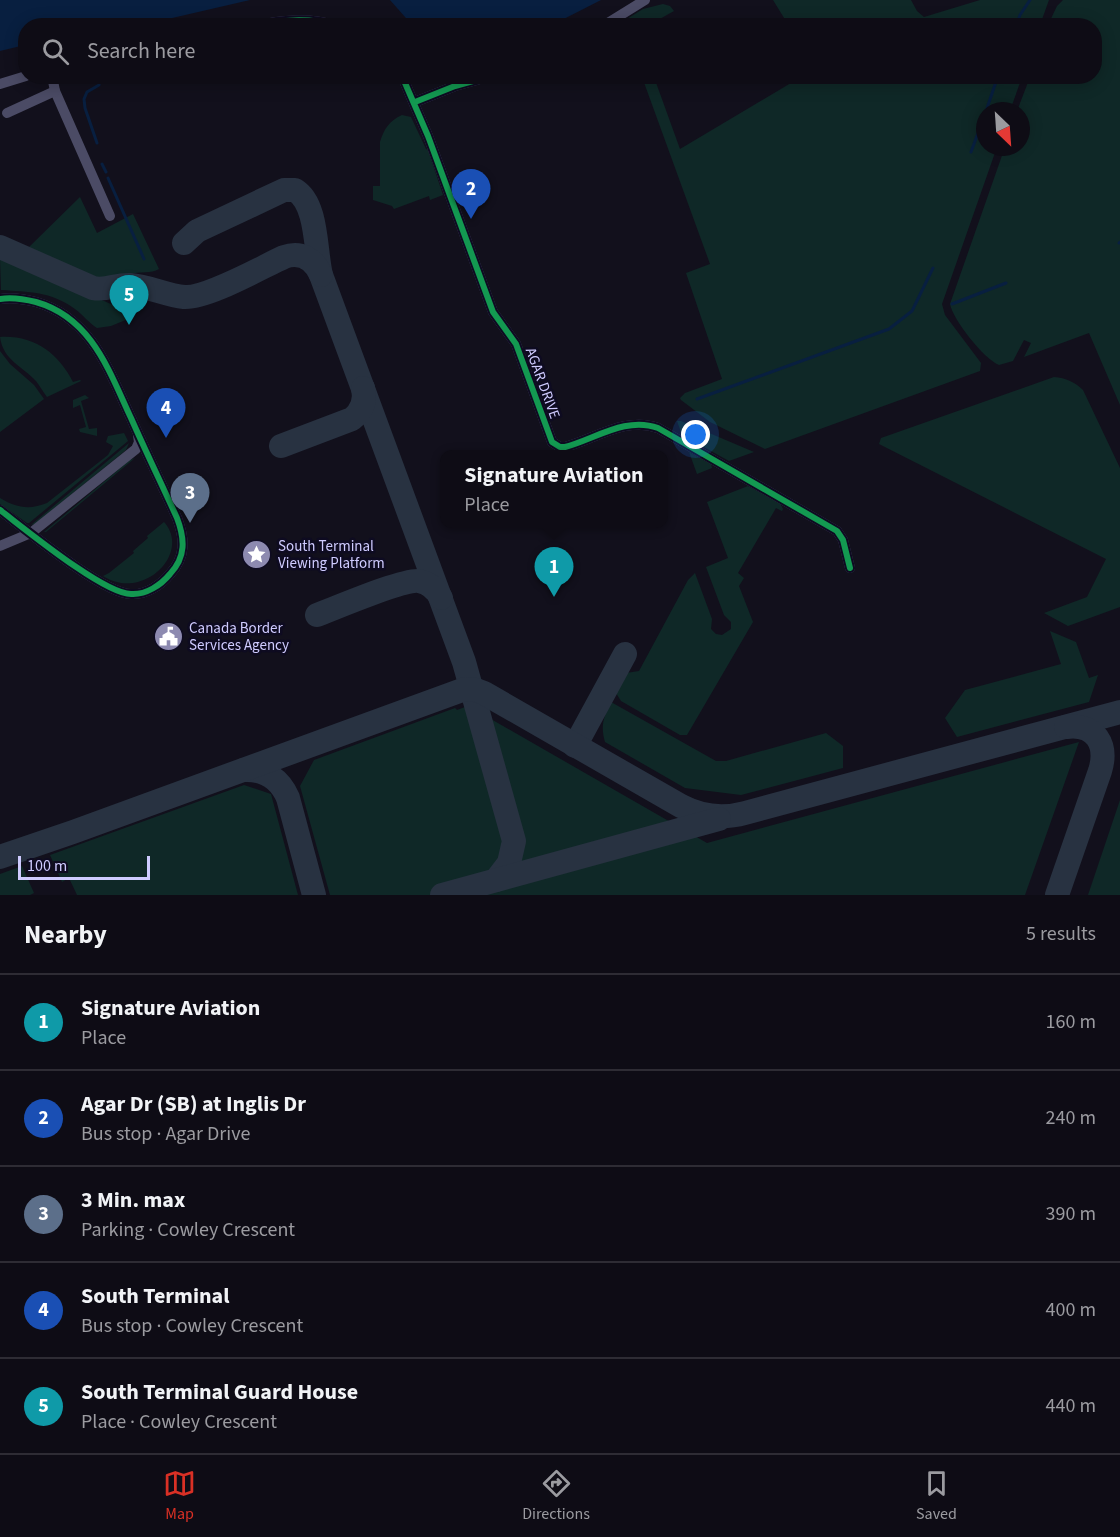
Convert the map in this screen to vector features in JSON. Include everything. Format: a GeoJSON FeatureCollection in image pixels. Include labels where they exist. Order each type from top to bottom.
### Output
{"type":"FeatureCollection","features":[{"type":"Feature","properties":{"kind":"street"},"geometry":{"type":"LineString","coordinates":[[616,18],[645,0]]}},
{"type":"Feature","properties":{"kind":"street"},"geometry":{"type":"LineString","coordinates":[[0,84],[18,78]]}},
{"type":"Feature","properties":{"kind":"street"},"geometry":{"type":"LineString","coordinates":[[54,84],[110,216]]}},
{"type":"Feature","properties":{"kind":"street","name":"AGAR DRIVE"},"geometry":{"type":"LineString","coordinates":[[406,84],[415,102],[493,312],[516,344],[552,442],[565,447],[630,424],[646,424],[658,428],[837,531],[843,540],[850,568]]}},
{"type":"Feature","properties":{"kind":"street"},"geometry":{"type":"LineString","coordinates":[[415,102],[462,84]]}},
{"type":"Feature","properties":{"kind":"street"},"geometry":{"type":"LineString","coordinates":[[7,113],[55,91]]}},
{"type":"Feature","properties":{"kind":"street"},"geometry":{"type":"LineString","coordinates":[[0,299],[18,298],[43,304],[61,313],[77,323],[98,349],[182,533],[181,556],[177,566],[158,585],[142,593],[131,594],[117,591],[98,582],[0,510]]}},
{"type":"Feature","properties":{"kind":"street"},"geometry":{"type":"LineString","coordinates":[[0,546],[32,533],[136,449],[139,439],[137,432]]}},
{"type":"Feature","properties":{"kind":"green space"},"geometry":{"type":"Polygon","coordinates":[[[773,0],[911,0],[917,11],[924,17],[980,0],[1049,0],[1043,18],[784,18],[773,0]]]}},
{"type":"Feature","properties":{"kind":"green space"},"geometry":{"type":"Polygon","coordinates":[[[1063,0],[1120,0],[1120,405],[1089,333],[1024,357],[1031,343],[1024,340],[1013,361],[999,365],[985,355],[970,338],[952,311],[950,304],[1002,156],[1030,156],[1030,102],[1020,102],[1027,84],[1102,84],[1102,18],[1051,18],[1063,0]]]}},
{"type":"Feature","properties":{"kind":"green space"},"geometry":{"type":"Polygon","coordinates":[[[663,4],[670,6],[674,11],[662,18],[628,18],[643,9],[663,4]]]}},
{"type":"Feature","properties":{"kind":"green space"},"geometry":{"type":"Polygon","coordinates":[[[645,84],[657,84],[680,149],[789,84],[1020,84],[1013,102],[976,102],[976,156],[994,156],[942,304],[945,315],[981,363],[980,371],[765,449],[710,422],[680,398],[685,393],[722,379],[686,273],[710,264],[645,84]]]}},
{"type":"Feature","properties":{"kind":"green space"},"geometry":{"type":"Polygon","coordinates":[[[402,115],[411,117],[428,150],[443,195],[430,200],[429,196],[394,209],[392,206],[373,200],[373,186],[380,186],[380,142],[385,129],[402,115]]]}},
{"type":"Feature","properties":{"kind":"green space"},"geometry":{"type":"Polygon","coordinates":[[[80,197],[97,233],[133,214],[159,269],[130,274],[95,286],[25,251],[80,197]]]}},
{"type":"Feature","properties":{"kind":"green space"},"geometry":{"type":"Polygon","coordinates":[[[0,258],[12,260],[131,313],[133,317],[111,326],[97,328],[75,309],[57,299],[21,291],[1,290],[0,258]]]}},
{"type":"Feature","properties":{"kind":"green space"},"geometry":{"type":"Polygon","coordinates":[[[0,337],[24,339],[44,348],[60,362],[73,382],[81,381],[47,397],[36,381],[9,357],[0,337]]]}},
{"type":"Feature","properties":{"kind":"green space"},"geometry":{"type":"Polygon","coordinates":[[[0,351],[10,364],[34,385],[44,399],[0,432],[0,351]]]}},
{"type":"Feature","properties":{"kind":"green space"},"geometry":{"type":"Polygon","coordinates":[[[1054,377],[1070,381],[1083,390],[1120,468],[1120,607],[1068,626],[1044,613],[1087,597],[1106,559],[879,444],[881,438],[1054,377]]]}},
{"type":"Feature","properties":{"kind":"green space"},"geometry":{"type":"Polygon","coordinates":[[[85,395],[89,398],[81,401],[89,429],[97,428],[97,436],[80,432],[79,429],[86,427],[80,405],[73,408],[73,400],[85,395]]]}},
{"type":"Feature","properties":{"kind":"green space"},"geometry":{"type":"Polygon","coordinates":[[[677,421],[754,452],[729,461],[682,435],[677,421]]]}},
{"type":"Feature","properties":{"kind":"green space"},"geometry":{"type":"Polygon","coordinates":[[[124,433],[128,441],[29,523],[0,504],[0,498],[23,507],[35,507],[47,503],[108,455],[113,446],[106,442],[108,436],[124,433]]]}},
{"type":"Feature","properties":{"kind":"green space"},"geometry":{"type":"Polygon","coordinates":[[[129,443],[126,450],[31,525],[129,443]]]}},
{"type":"Feature","properties":{"kind":"green space"},"geometry":{"type":"Polygon","coordinates":[[[689,452],[711,464],[712,468],[697,474],[689,452]]]}},
{"type":"Feature","properties":{"kind":"green space"},"geometry":{"type":"Polygon","coordinates":[[[135,458],[46,532],[44,532],[130,460],[135,458]]]}},
{"type":"Feature","properties":{"kind":"green space"},"geometry":{"type":"Polygon","coordinates":[[[748,486],[780,503],[783,509],[782,511],[776,508],[738,573],[744,578],[739,586],[753,622],[687,735],[680,735],[621,701],[616,693],[626,673],[639,671],[688,580],[695,573],[712,619],[711,629],[716,634],[722,635],[731,629],[731,622],[724,615],[706,567],[728,558],[707,502],[748,486]]]}},
{"type":"Feature","properties":{"kind":"green space"},"geometry":{"type":"Polygon","coordinates":[[[164,522],[171,534],[172,547],[168,560],[159,570],[147,579],[133,583],[118,582],[103,576],[134,553],[133,551],[148,538],[147,536],[164,522]]]}},
{"type":"Feature","properties":{"kind":"green space"},"geometry":{"type":"Polygon","coordinates":[[[1050,631],[1076,642],[1089,678],[1098,675],[1089,702],[957,737],[945,718],[965,690],[1061,664],[1050,631]]]}},
{"type":"Feature","properties":{"kind":"green space"},"geometry":{"type":"Polygon","coordinates":[[[611,702],[716,761],[726,761],[826,733],[843,746],[843,768],[741,795],[685,788],[605,742],[604,721],[611,702]]]}},
{"type":"Feature","properties":{"kind":"green space"},"geometry":{"type":"Polygon","coordinates":[[[470,707],[707,843],[1079,742],[1025,895],[330,895],[300,786],[314,760],[455,708],[457,710],[470,707]]]}},
{"type":"Feature","properties":{"kind":"green space"},"geometry":{"type":"Polygon","coordinates":[[[244,785],[271,794],[298,895],[77,895],[69,878],[62,882],[50,855],[244,785]]]}},
{"type":"Feature","properties":{"kind":"green space"},"geometry":{"type":"Polygon","coordinates":[[[1120,800],[1120,895],[1088,895],[1120,800]]]}},
{"type":"Feature","properties":{"kind":"green space"},"geometry":{"type":"Polygon","coordinates":[[[22,866],[34,893],[0,895],[0,874],[22,866]]]}},
{"type":"Feature","properties":{"kind":"water"},"geometry":{"type":"Polygon","coordinates":[[[0,0],[250,0],[172,18],[18,18],[18,47],[0,51],[0,0]]]}},
{"type":"Feature","properties":{"kind":"water"},"geometry":{"type":"Polygon","coordinates":[[[390,0],[601,0],[566,18],[406,18],[390,0]]]}},
{"type":"Feature","properties":{"kind":"waterway"},"geometry":{"type":"LineString","coordinates":[[1019,18],[1030,0]]}},
{"type":"Feature","properties":{"kind":"waterway"},"geometry":{"type":"LineString","coordinates":[[97,143],[84,99],[87,92],[99,84]]}},
{"type":"Feature","properties":{"kind":"waterway"},"geometry":{"type":"LineString","coordinates":[[989,102],[995,84]]}},
{"type":"Feature","properties":{"kind":"waterway"},"geometry":{"type":"LineString","coordinates":[[971,152],[976,138]]}},
{"type":"Feature","properties":{"kind":"waterway"},"geometry":{"type":"LineString","coordinates":[[102,164],[106,172]]}},
{"type":"Feature","properties":{"kind":"waterway"},"geometry":{"type":"LineString","coordinates":[[108,178],[144,259]]}},
{"type":"Feature","properties":{"kind":"waterway"},"geometry":{"type":"LineString","coordinates":[[697,399],[889,329],[912,311],[933,268]]}},
{"type":"Feature","properties":{"kind":"waterway"},"geometry":{"type":"LineString","coordinates":[[952,304],[1006,283]]}},
{"type":"Feature","properties":{"kind":"taxiway"},"geometry":{"type":"LineString","coordinates":[[184,243],[197,231],[284,190],[295,190],[308,206],[312,217],[321,275],[464,662],[514,841],[509,863],[496,880]]}},
{"type":"Feature","properties":{"kind":"taxiway"},"geometry":{"type":"LineString","coordinates":[[0,247],[93,288],[130,285],[184,297],[220,288],[290,255],[301,256],[311,261],[321,275]]}},
{"type":"Feature","properties":{"kind":"taxiway"},"geometry":{"type":"LineString","coordinates":[[281,446],[352,419],[362,405],[363,388]]}},
{"type":"Feature","properties":{"kind":"taxiway"},"geometry":{"type":"LineString","coordinates":[[317,615],[399,584],[411,582],[419,581],[429,585],[441,598]]}},
{"type":"Feature","properties":{"kind":"taxiway"},"geometry":{"type":"LineString","coordinates":[[575,746],[625,654]]}},
{"type":"Feature","properties":{"kind":"taxiway"},"geometry":{"type":"LineString","coordinates":[[0,857],[465,689],[484,693],[681,806],[697,813],[721,816],[745,813],[1120,712]]}},
{"type":"Feature","properties":{"kind":"taxiway"},"geometry":{"type":"LineString","coordinates":[[1057,895],[1102,761],[1101,745],[1092,732],[1076,727],[1066,727]]}},
{"type":"Feature","properties":{"kind":"taxiway"},"geometry":{"type":"LineString","coordinates":[[244,770],[265,773],[285,791],[314,895]]}},
{"type":"Feature","properties":{"kind":"taxiway"},"geometry":{"type":"LineString","coordinates":[[442,895],[719,819]]}},
{"type":"Feature","properties":{"kind":"cycle path"},"geometry":{"type":"LineString","coordinates":[[405,84],[428,136],[493,312],[516,344],[552,442],[565,447],[622,427],[646,425],[658,428],[837,531],[843,540],[850,568]]}},
{"type":"Feature","properties":{"kind":"cycle path"},"geometry":{"type":"LineString","coordinates":[[415,102],[462,84]]}},
{"type":"Feature","properties":{"kind":"cycle path"},"geometry":{"type":"LineString","coordinates":[[0,299],[27,300],[55,310],[71,320],[96,348],[115,382],[177,518],[183,540],[181,554],[175,568],[162,582],[142,593],[131,594],[103,584],[84,572],[0,510]]}},
{"type":"Feature","properties":{"kind":"place","name":"Agar Dr (SB) at Inglis Dr"},"geometry":{"type":"Point","coordinates":[471,219]}},
{"type":"Feature","properties":{"kind":"place","name":"South Terminal Guard House"},"geometry":{"type":"Point","coordinates":[129,325]}},
{"type":"Feature","properties":{"kind":"place","name":"South Terminal"},"geometry":{"type":"Point","coordinates":[166,438]}},
{"type":"Feature","properties":{"kind":"place","name":"3 Min. max"},"geometry":{"type":"Point","coordinates":[190,523]}},
{"type":"Feature","properties":{"kind":"place","name":"South Terminal Viewing Platform"},"geometry":{"type":"Point","coordinates":[257,555]}},
{"type":"Feature","properties":{"kind":"place","name":"Signature Aviation"},"geometry":{"type":"Point","coordinates":[554,597]}},
{"type":"Feature","properties":{"kind":"place","name":"Canada Border Services Agency"},"geometry":{"type":"Point","coordinates":[168,637]}}]}
